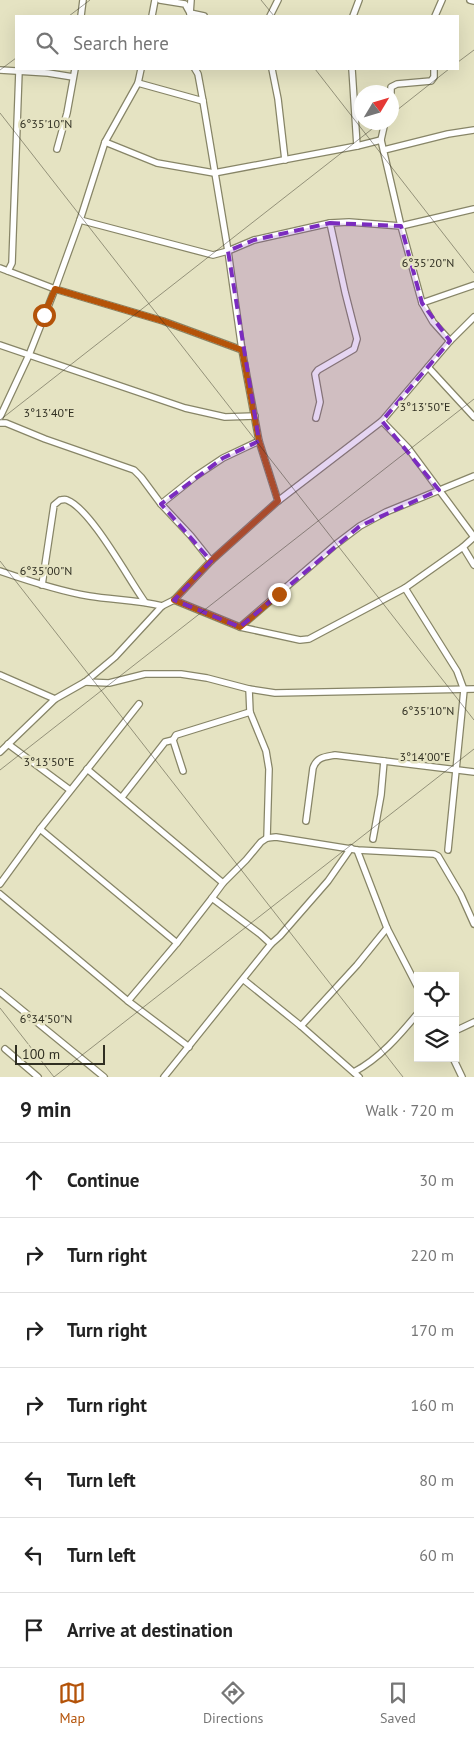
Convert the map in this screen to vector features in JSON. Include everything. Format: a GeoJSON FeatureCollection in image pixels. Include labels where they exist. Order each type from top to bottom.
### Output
{"type":"FeatureCollection","features":[{"type":"Feature","properties":{"kind":"street"},"geometry":{"type":"LineString","coordinates":[[81,15],[83,0]]}},
{"type":"Feature","properties":{"kind":"street"},"geometry":{"type":"LineString","coordinates":[[152,15],[155,0]]}},
{"type":"Feature","properties":{"kind":"street"},"geometry":{"type":"LineString","coordinates":[[160,0],[185,4],[190,15]]}},
{"type":"Feature","properties":{"kind":"street"},"geometry":{"type":"LineString","coordinates":[[190,15],[191,0]]}},
{"type":"Feature","properties":{"kind":"street"},"geometry":{"type":"LineString","coordinates":[[270,15],[278,0]]}},
{"type":"Feature","properties":{"kind":"street"},"geometry":{"type":"LineString","coordinates":[[353,15],[360,0]]}},
{"type":"Feature","properties":{"kind":"street"},"geometry":{"type":"LineString","coordinates":[[435,15],[442,0]]}},
{"type":"Feature","properties":{"kind":"street"},"geometry":{"type":"LineString","coordinates":[[0,70],[74,77]]}},
{"type":"Feature","properties":{"kind":"street"},"geometry":{"type":"LineString","coordinates":[[57,149],[67,112],[75,70]]}},
{"type":"Feature","properties":{"kind":"street"},"geometry":{"type":"LineString","coordinates":[[0,417],[55,289],[105,142],[138,83],[141,70]]}},
{"type":"Feature","properties":{"kind":"street"},"geometry":{"type":"LineString","coordinates":[[196,70],[203,101],[242,350],[259,441],[278,501]]}},
{"type":"Feature","properties":{"kind":"street"},"geometry":{"type":"LineString","coordinates":[[272,70],[278,99],[285,160]]}},
{"type":"Feature","properties":{"kind":"street"},"geometry":{"type":"LineString","coordinates":[[352,70],[357,146]]}},
{"type":"Feature","properties":{"kind":"street"},"geometry":{"type":"LineString","coordinates":[[395,85],[431,81],[434,77],[434,70]]}},
{"type":"Feature","properties":{"kind":"street"},"geometry":{"type":"LineString","coordinates":[[8,271],[12,263],[18,71]]}},
{"type":"Feature","properties":{"kind":"street"},"geometry":{"type":"LineString","coordinates":[[138,83],[203,101]]}},
{"type":"Feature","properties":{"kind":"street"},"geometry":{"type":"LineString","coordinates":[[384,130],[382,140],[384,150],[401,226],[422,303],[433,322],[450,341]]}},
{"type":"Feature","properties":{"kind":"street"},"geometry":{"type":"LineString","coordinates":[[384,150],[448,134],[474,130]]}},
{"type":"Feature","properties":{"kind":"street"},"geometry":{"type":"LineString","coordinates":[[105,142],[157,163],[214,173],[382,140]]}},
{"type":"Feature","properties":{"kind":"street"},"geometry":{"type":"LineString","coordinates":[[80,220],[213,255],[254,240],[330,223],[349,222],[401,226],[474,209]]}},
{"type":"Feature","properties":{"kind":"street"},"geometry":{"type":"LineString","coordinates":[[316,418],[320,402],[315,374],[318,370],[354,349],[357,339],[330,223]]}},
{"type":"Feature","properties":{"kind":"street"},"geometry":{"type":"LineString","coordinates":[[0,268],[55,289],[163,321],[242,350]]}},
{"type":"Feature","properties":{"kind":"street"},"geometry":{"type":"LineString","coordinates":[[422,303],[474,285]]}},
{"type":"Feature","properties":{"kind":"street"},"geometry":{"type":"LineString","coordinates":[[0,752],[55,700],[85,682],[115,657],[162,606],[174,600],[211,561],[278,501],[382,421],[450,341],[474,318]]}},
{"type":"Feature","properties":{"kind":"street"},"geometry":{"type":"LineString","coordinates":[[0,345],[185,408],[225,417],[255,416]]}},
{"type":"Feature","properties":{"kind":"street"},"geometry":{"type":"LineString","coordinates":[[428,367],[474,417]]}},
{"type":"Feature","properties":{"kind":"street"},"geometry":{"type":"LineString","coordinates":[[174,600],[240,627],[300,640],[309,639],[405,588],[464,547],[474,537],[408,448],[382,421]]}},
{"type":"Feature","properties":{"kind":"street"},"geometry":{"type":"LineString","coordinates":[[0,423],[6,423],[44,439],[134,470],[211,561]]}},
{"type":"Feature","properties":{"kind":"street"},"geometry":{"type":"LineString","coordinates":[[161,504],[196,476],[223,458],[259,441]]}},
{"type":"Feature","properties":{"kind":"street"},"geometry":{"type":"LineString","coordinates":[[240,627],[335,545],[360,526],[386,512],[474,476]]}},
{"type":"Feature","properties":{"kind":"street"},"geometry":{"type":"LineString","coordinates":[[42,585],[54,505],[60,500],[67,500],[79,508],[97,529],[145,602]]}},
{"type":"Feature","properties":{"kind":"street"},"geometry":{"type":"LineString","coordinates":[[464,547],[474,565]]}},
{"type":"Feature","properties":{"kind":"street"},"geometry":{"type":"LineString","coordinates":[[0,572],[42,585],[90,596],[145,602],[162,606]]}},
{"type":"Feature","properties":{"kind":"street"},"geometry":{"type":"LineString","coordinates":[[405,588],[457,672],[464,690],[448,850]]}},
{"type":"Feature","properties":{"kind":"street"},"geometry":{"type":"LineString","coordinates":[[85,682],[109,683],[145,674],[181,674],[274,693],[474,689]]}},
{"type":"Feature","properties":{"kind":"street"},"geometry":{"type":"LineString","coordinates":[[0,676],[55,700]]}},
{"type":"Feature","properties":{"kind":"street"},"geometry":{"type":"LineString","coordinates":[[249,689],[250,712],[266,751],[269,769],[267,838]]}},
{"type":"Feature","properties":{"kind":"street"},"geometry":{"type":"LineString","coordinates":[[0,884],[40,829],[138,704]]}},
{"type":"Feature","properties":{"kind":"street"},"geometry":{"type":"LineString","coordinates":[[122,797],[165,742],[173,740],[178,734],[250,712]]}},
{"type":"Feature","properties":{"kind":"street"},"geometry":{"type":"LineString","coordinates":[[173,740],[183,771]]}},
{"type":"Feature","properties":{"kind":"street"},"geometry":{"type":"LineString","coordinates":[[8,744],[70,790]]}},
{"type":"Feature","properties":{"kind":"street"},"geometry":{"type":"LineString","coordinates":[[306,821],[313,768],[319,758],[335,755],[474,772]]}},
{"type":"Feature","properties":{"kind":"street"},"geometry":{"type":"LineString","coordinates":[[373,839],[382,795],[384,761]]}},
{"type":"Feature","properties":{"kind":"street"},"geometry":{"type":"LineString","coordinates":[[87,769],[223,883]]}},
{"type":"Feature","properties":{"kind":"street"},"geometry":{"type":"LineString","coordinates":[[40,829],[177,943]]}},
{"type":"Feature","properties":{"kind":"street"},"geometry":{"type":"LineString","coordinates":[[128,1001],[177,943],[223,883],[267,838],[276,837],[354,849],[434,854],[438,856],[461,895],[474,924]]}},
{"type":"Feature","properties":{"kind":"street"},"geometry":{"type":"LineString","coordinates":[[354,849],[387,928],[414,980]]}},
{"type":"Feature","properties":{"kind":"street"},"geometry":{"type":"LineString","coordinates":[[164,1077],[244,980],[271,944],[286,930],[354,849]]}},
{"type":"Feature","properties":{"kind":"street"},"geometry":{"type":"LineString","coordinates":[[0,894],[128,1001],[189,1047]]}},
{"type":"Feature","properties":{"kind":"street"},"geometry":{"type":"LineString","coordinates":[[212,898],[271,944]]}},
{"type":"Feature","properties":{"kind":"street"},"geometry":{"type":"LineString","coordinates":[[301,1026],[357,965],[387,928]]}},
{"type":"Feature","properties":{"kind":"street"},"geometry":{"type":"LineString","coordinates":[[244,980],[360,1077]]}},
{"type":"Feature","properties":{"kind":"street"},"geometry":{"type":"LineString","coordinates":[[0,992],[104,1077]]}},
{"type":"Feature","properties":{"kind":"street"},"geometry":{"type":"LineString","coordinates":[[354,1072],[370,1063],[386,1049],[415,1017]]}},
{"type":"Feature","properties":{"kind":"street"},"geometry":{"type":"LineString","coordinates":[[459,1029],[474,1022]]}},
{"type":"Feature","properties":{"kind":"street"},"geometry":{"type":"LineString","coordinates":[[5,1048],[38,1077]]}},
{"type":"Feature","properties":{"kind":"street"},"geometry":{"type":"LineString","coordinates":[[455,1062],[462,1077]]}},
{"type":"Feature","properties":{"kind":"highlighted area"},"geometry":{"type":"Polygon","coordinates":[[[330,223],[401,226],[422,303],[450,341],[382,421],[439,490],[360,526],[240,627],[174,600],[211,561],[161,504],[223,458],[259,441],[228,251],[254,240],[330,223]]]}},
{"type":"Feature","properties":{"kind":"route"},"geometry":{"type":"LineString","coordinates":[[44,315],[55,289],[163,321],[242,350],[259,441],[278,501],[211,561],[174,600],[240,627],[279,594]]}}]}
